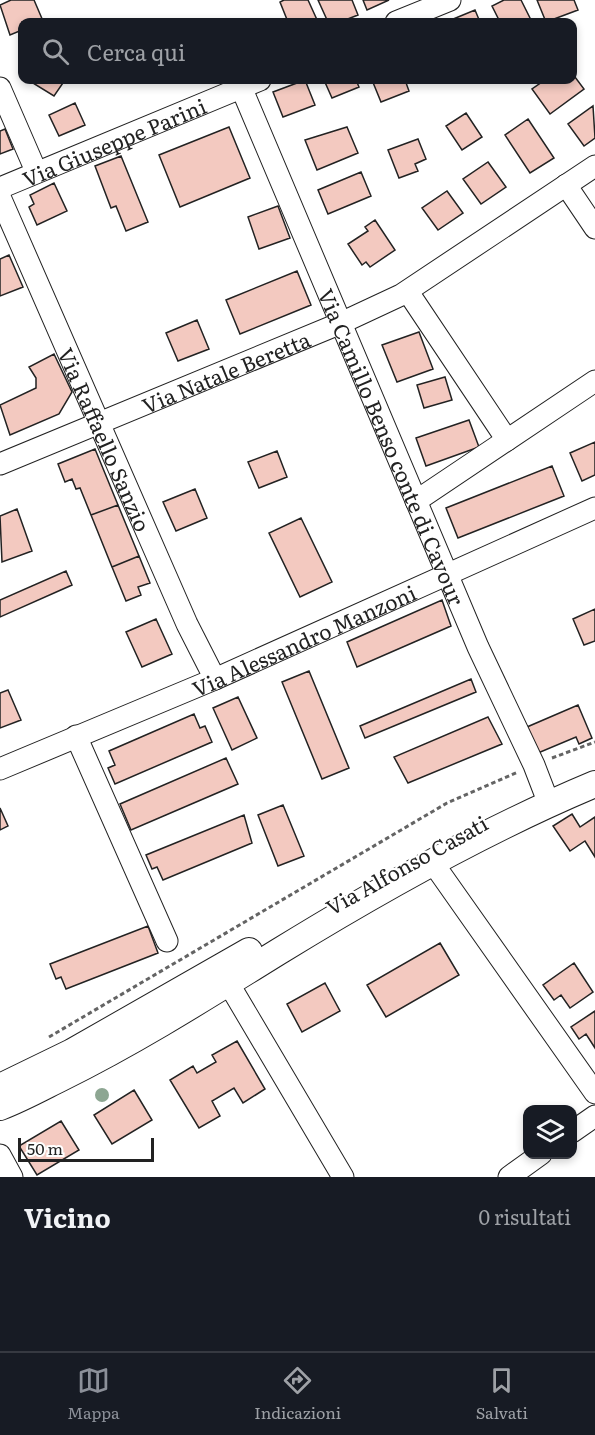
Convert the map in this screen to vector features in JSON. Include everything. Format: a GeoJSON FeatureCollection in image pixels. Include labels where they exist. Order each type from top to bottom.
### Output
{"type":"FeatureCollection","features":[{"type":"Feature","properties":{"kind":"main road","name":"Via Alfonso Casati"},"geometry":{"type":"LineString","coordinates":[[0,1087],[224,976],[433,863],[546,798],[595,765]]}},
{"type":"Feature","properties":{"kind":"main road","name":"Via Alfonso Casati"},"geometry":{"type":"LineString","coordinates":[[0,1107],[94,1062],[368,883],[546,798],[595,784]]}},
{"type":"Feature","properties":{"kind":"street"},"geometry":{"type":"LineString","coordinates":[[406,18],[450,0]]}},
{"type":"Feature","properties":{"kind":"street","name":"Via Giuseppe Parini"},"geometry":{"type":"LineString","coordinates":[[0,188],[249,84]]}},
{"type":"Feature","properties":{"kind":"street","name":"Via Camillo Benso conte di Cavour"},"geometry":{"type":"LineString","coordinates":[[251,84],[341,324],[478,647],[534,765],[546,798]]}},
{"type":"Feature","properties":{"kind":"street"},"geometry":{"type":"LineString","coordinates":[[0,88],[36,171]]}},
{"type":"Feature","properties":{"kind":"street","name":"Via Natale Beretta"},"geometry":{"type":"LineString","coordinates":[[0,464],[341,324],[408,292],[595,166]]}},
{"type":"Feature","properties":{"kind":"street"},"geometry":{"type":"LineString","coordinates":[[566,185],[595,228]]}},
{"type":"Feature","properties":{"kind":"street","name":"Via Raffaello Sanzio"},"geometry":{"type":"LineString","coordinates":[[0,197],[187,624],[215,679]]}},
{"type":"Feature","properties":{"kind":"street"},"geometry":{"type":"LineString","coordinates":[[408,292],[507,440]]}},
{"type":"Feature","properties":{"kind":"street"},"geometry":{"type":"LineString","coordinates":[[416,501],[595,381]]}},
{"type":"Feature","properties":{"kind":"street","name":"Via Alessandro Manzoni"},"geometry":{"type":"LineString","coordinates":[[0,769],[215,679],[595,508]]}},
{"type":"Feature","properties":{"kind":"street"},"geometry":{"type":"LineString","coordinates":[[76,736],[167,941]]}},
{"type":"Feature","properties":{"kind":"street"},"geometry":{"type":"LineString","coordinates":[[433,863],[595,1093]]}},
{"type":"Feature","properties":{"kind":"street"},"geometry":{"type":"LineString","coordinates":[[224,976],[343,1177]]}},
{"type":"Feature","properties":{"kind":"street"},"geometry":{"type":"LineString","coordinates":[[577,1129],[595,1116]]}},
{"type":"Feature","properties":{"kind":"street"},"geometry":{"type":"LineString","coordinates":[[0,1155],[12,1177]]}},
{"type":"Feature","properties":{"kind":"street"},"geometry":{"type":"LineString","coordinates":[[509,1177],[535,1159]]}},
{"type":"Feature","properties":{"kind":"path"},"geometry":{"type":"LineString","coordinates":[[40,1042],[447,802],[595,742]]}},
{"type":"Feature","properties":{"kind":"building"},"geometry":{"type":"Polygon","coordinates":[[[11,0],[34,0],[42,18],[18,18],[18,32],[10,35],[0,5],[11,0]]]}},
{"type":"Feature","properties":{"kind":"building"},"geometry":{"type":"Polygon","coordinates":[[[308,0],[316,18],[286,18],[280,2],[308,0]]]}},
{"type":"Feature","properties":{"kind":"building"},"geometry":{"type":"Polygon","coordinates":[[[318,0],[352,0],[358,15],[350,18],[326,18],[318,0]]]}},
{"type":"Feature","properties":{"kind":"building"},"geometry":{"type":"Polygon","coordinates":[[[363,0],[389,0],[367,10],[363,0]]]}},
{"type":"Feature","properties":{"kind":"building"},"geometry":{"type":"Polygon","coordinates":[[[504,0],[521,0],[530,18],[498,18],[492,6],[504,0]]]}},
{"type":"Feature","properties":{"kind":"building"},"geometry":{"type":"Polygon","coordinates":[[[537,0],[574,0],[578,10],[557,18],[544,18],[537,0]]]}},
{"type":"Feature","properties":{"kind":"building"},"geometry":{"type":"Polygon","coordinates":[[[475,10],[478,18],[456,18],[475,10]]]}},
{"type":"Feature","properties":{"kind":"building"},"geometry":{"type":"Polygon","coordinates":[[[577,80],[584,89],[550,114],[532,89],[539,84],[577,84],[577,80]]]}},
{"type":"Feature","properties":{"kind":"building"},"geometry":{"type":"Polygon","coordinates":[[[34,84],[62,84],[54,96],[34,84]]]}},
{"type":"Feature","properties":{"kind":"building"},"geometry":{"type":"Polygon","coordinates":[[[294,84],[307,84],[315,105],[283,117],[273,92],[294,84]]]}},
{"type":"Feature","properties":{"kind":"building"},"geometry":{"type":"Polygon","coordinates":[[[326,84],[358,84],[359,87],[332,98],[326,84]]]}},
{"type":"Feature","properties":{"kind":"building"},"geometry":{"type":"Polygon","coordinates":[[[374,84],[406,84],[409,91],[381,102],[374,84]]]}},
{"type":"Feature","properties":{"kind":"building"},"geometry":{"type":"Polygon","coordinates":[[[75,103],[85,125],[59,136],[49,115],[75,103]]]}},
{"type":"Feature","properties":{"kind":"building"},"geometry":{"type":"Polygon","coordinates":[[[593,106],[595,138],[584,146],[568,124],[593,106]]]}},
{"type":"Feature","properties":{"kind":"building"},"geometry":{"type":"Polygon","coordinates":[[[466,113],[482,137],[462,150],[446,126],[466,113]]]}},
{"type":"Feature","properties":{"kind":"building"},"geometry":{"type":"Polygon","coordinates":[[[528,119],[554,158],[530,173],[505,135],[528,119]]]}},
{"type":"Feature","properties":{"kind":"building"},"geometry":{"type":"Polygon","coordinates":[[[229,127],[250,178],[180,207],[159,155],[229,127]]]}},
{"type":"Feature","properties":{"kind":"building"},"geometry":{"type":"Polygon","coordinates":[[[347,127],[358,153],[317,170],[305,140],[347,127]]]}},
{"type":"Feature","properties":{"kind":"building"},"geometry":{"type":"Polygon","coordinates":[[[5,129],[13,149],[0,154],[0,131],[5,129]]]}},
{"type":"Feature","properties":{"kind":"building"},"geometry":{"type":"Polygon","coordinates":[[[418,139],[426,159],[415,164],[418,171],[399,178],[388,150],[418,139]]]}},
{"type":"Feature","properties":{"kind":"building"},"geometry":{"type":"Polygon","coordinates":[[[121,156],[148,222],[126,231],[116,206],[111,208],[95,166],[121,156]]]}},
{"type":"Feature","properties":{"kind":"building"},"geometry":{"type":"Polygon","coordinates":[[[488,162],[506,187],[481,204],[463,179],[488,162]]]}},
{"type":"Feature","properties":{"kind":"building"},"geometry":{"type":"Polygon","coordinates":[[[361,172],[371,196],[328,214],[318,190],[361,172]]]}},
{"type":"Feature","properties":{"kind":"building"},"geometry":{"type":"Polygon","coordinates":[[[54,183],[67,211],[37,225],[29,207],[34,204],[30,195],[54,183]]]}},
{"type":"Feature","properties":{"kind":"building"},"geometry":{"type":"Polygon","coordinates":[[[447,191],[463,213],[438,230],[422,208],[447,191]]]}},
{"type":"Feature","properties":{"kind":"building"},"geometry":{"type":"Polygon","coordinates":[[[278,206],[290,238],[259,249],[248,217],[278,206]]]}},
{"type":"Feature","properties":{"kind":"building"},"geometry":{"type":"Polygon","coordinates":[[[375,220],[395,250],[370,267],[366,262],[362,265],[348,244],[368,231],[365,227],[375,220]]]}},
{"type":"Feature","properties":{"kind":"building"},"geometry":{"type":"Polygon","coordinates":[[[9,255],[23,287],[0,296],[0,259],[9,255]]]}},
{"type":"Feature","properties":{"kind":"building"},"geometry":{"type":"Polygon","coordinates":[[[297,271],[311,305],[240,334],[226,300],[297,271]]]}},
{"type":"Feature","properties":{"kind":"building"},"geometry":{"type":"Polygon","coordinates":[[[197,320],[209,349],[178,361],[166,333],[197,320]]]}},
{"type":"Feature","properties":{"kind":"building"},"geometry":{"type":"Polygon","coordinates":[[[419,332],[433,369],[397,382],[382,345],[419,332]]]}},
{"type":"Feature","properties":{"kind":"building"},"geometry":{"type":"Polygon","coordinates":[[[54,354],[72,392],[59,414],[10,435],[0,405],[36,388],[36,378],[29,367],[54,354]]]}},
{"type":"Feature","properties":{"kind":"building"},"geometry":{"type":"Polygon","coordinates":[[[445,377],[452,400],[424,408],[417,385],[445,377]]]}},
{"type":"Feature","properties":{"kind":"building"},"geometry":{"type":"Polygon","coordinates":[[[469,420],[479,447],[426,466],[416,438],[469,420]]]}},
{"type":"Feature","properties":{"kind":"building"},"geometry":{"type":"Polygon","coordinates":[[[595,442],[595,475],[582,481],[570,453],[595,442]]]}},
{"type":"Feature","properties":{"kind":"building"},"geometry":{"type":"Polygon","coordinates":[[[95,449],[118,505],[91,515],[80,488],[76,489],[72,479],[65,482],[58,464],[95,449]]]}},
{"type":"Feature","properties":{"kind":"building"},"geometry":{"type":"Polygon","coordinates":[[[277,451],[287,477],[259,488],[248,462],[277,451]]]}},
{"type":"Feature","properties":{"kind":"building"},"geometry":{"type":"Polygon","coordinates":[[[552,466],[564,496],[458,538],[446,508],[552,466]]]}},
{"type":"Feature","properties":{"kind":"building"},"geometry":{"type":"Polygon","coordinates":[[[195,489],[207,518],[176,531],[163,502],[195,489]]]}},
{"type":"Feature","properties":{"kind":"building"},"geometry":{"type":"Polygon","coordinates":[[[118,505],[139,556],[112,567],[91,515],[118,505]]]}},
{"type":"Feature","properties":{"kind":"building"},"geometry":{"type":"Polygon","coordinates":[[[17,509],[32,551],[2,562],[0,516],[17,509]]]}},
{"type":"Feature","properties":{"kind":"building"},"geometry":{"type":"Polygon","coordinates":[[[301,518],[332,582],[300,597],[269,533],[301,518]]]}},
{"type":"Feature","properties":{"kind":"building"},"geometry":{"type":"Polygon","coordinates":[[[139,556],[150,583],[138,587],[141,595],[126,601],[112,567],[139,556]]]}},
{"type":"Feature","properties":{"kind":"building"},"geometry":{"type":"Polygon","coordinates":[[[66,571],[72,585],[0,617],[0,600],[66,571]]]}},
{"type":"Feature","properties":{"kind":"building"},"geometry":{"type":"Polygon","coordinates":[[[442,600],[451,626],[357,667],[347,642],[442,600]]]}},
{"type":"Feature","properties":{"kind":"building"},"geometry":{"type":"Polygon","coordinates":[[[595,609],[595,641],[584,645],[573,619],[595,609]]]}},
{"type":"Feature","properties":{"kind":"building"},"geometry":{"type":"Polygon","coordinates":[[[156,619],[172,654],[142,667],[126,632],[156,619]]]}},
{"type":"Feature","properties":{"kind":"building"},"geometry":{"type":"Polygon","coordinates":[[[309,671],[349,768],[322,779],[282,682],[309,671]]]}},
{"type":"Feature","properties":{"kind":"building"},"geometry":{"type":"Polygon","coordinates":[[[471,679],[476,692],[365,738],[360,726],[471,679]]]}},
{"type":"Feature","properties":{"kind":"building"},"geometry":{"type":"Polygon","coordinates":[[[8,690],[21,720],[0,728],[0,693],[8,690]]]}},
{"type":"Feature","properties":{"kind":"building"},"geometry":{"type":"Polygon","coordinates":[[[238,697],[257,738],[232,750],[213,708],[238,697]]]}},
{"type":"Feature","properties":{"kind":"building"},"geometry":{"type":"Polygon","coordinates":[[[578,705],[592,738],[579,744],[576,737],[538,753],[527,727],[578,705]]]}},
{"type":"Feature","properties":{"kind":"building"},"geometry":{"type":"Polygon","coordinates":[[[194,714],[200,728],[205,726],[212,742],[115,784],[108,768],[115,765],[109,751],[194,714]]]}},
{"type":"Feature","properties":{"kind":"building"},"geometry":{"type":"Polygon","coordinates":[[[488,717],[502,744],[408,783],[394,757],[488,717]]]}},
{"type":"Feature","properties":{"kind":"building"},"geometry":{"type":"Polygon","coordinates":[[[226,758],[238,784],[131,830],[120,804],[226,758]]]}},
{"type":"Feature","properties":{"kind":"building"},"geometry":{"type":"Polygon","coordinates":[[[283,805],[304,856],[278,866],[258,815],[283,805]]]}},
{"type":"Feature","properties":{"kind":"building"},"geometry":{"type":"Polygon","coordinates":[[[0,808],[8,826],[0,830],[0,808]]]}},
{"type":"Feature","properties":{"kind":"building"},"geometry":{"type":"Polygon","coordinates":[[[572,814],[580,827],[595,817],[595,857],[585,841],[570,851],[553,826],[572,814]]]}},
{"type":"Feature","properties":{"kind":"building"},"geometry":{"type":"Polygon","coordinates":[[[244,815],[252,843],[163,880],[157,867],[152,869],[146,855],[244,815]]]}},
{"type":"Feature","properties":{"kind":"building"},"geometry":{"type":"Polygon","coordinates":[[[148,926],[158,953],[66,989],[61,977],[56,979],[50,964],[148,926]]]}},
{"type":"Feature","properties":{"kind":"building"},"geometry":{"type":"Polygon","coordinates":[[[440,943],[459,975],[386,1017],[367,985],[440,943]]]}},
{"type":"Feature","properties":{"kind":"building"},"geometry":{"type":"Polygon","coordinates":[[[574,963],[593,992],[570,1008],[561,995],[554,1000],[543,985],[574,963]]]}},
{"type":"Feature","properties":{"kind":"building"},"geometry":{"type":"Polygon","coordinates":[[[325,983],[340,1011],[302,1032],[287,1004],[325,983]]]}},
{"type":"Feature","properties":{"kind":"building"},"geometry":{"type":"Polygon","coordinates":[[[595,1011],[595,1048],[586,1034],[579,1039],[571,1027],[595,1011]]]}},
{"type":"Feature","properties":{"kind":"building"},"geometry":{"type":"Polygon","coordinates":[[[237,1041],[265,1089],[243,1103],[234,1088],[212,1101],[220,1116],[199,1128],[170,1080],[193,1066],[197,1073],[216,1062],[212,1055],[237,1041]]]}},
{"type":"Feature","properties":{"kind":"building"},"geometry":{"type":"Polygon","coordinates":[[[134,1090],[152,1120],[112,1144],[94,1115],[134,1090]]]}},
{"type":"Feature","properties":{"kind":"building"},"geometry":{"type":"Polygon","coordinates":[[[61,1121],[79,1150],[37,1175],[19,1146],[61,1121]]]}}]}
